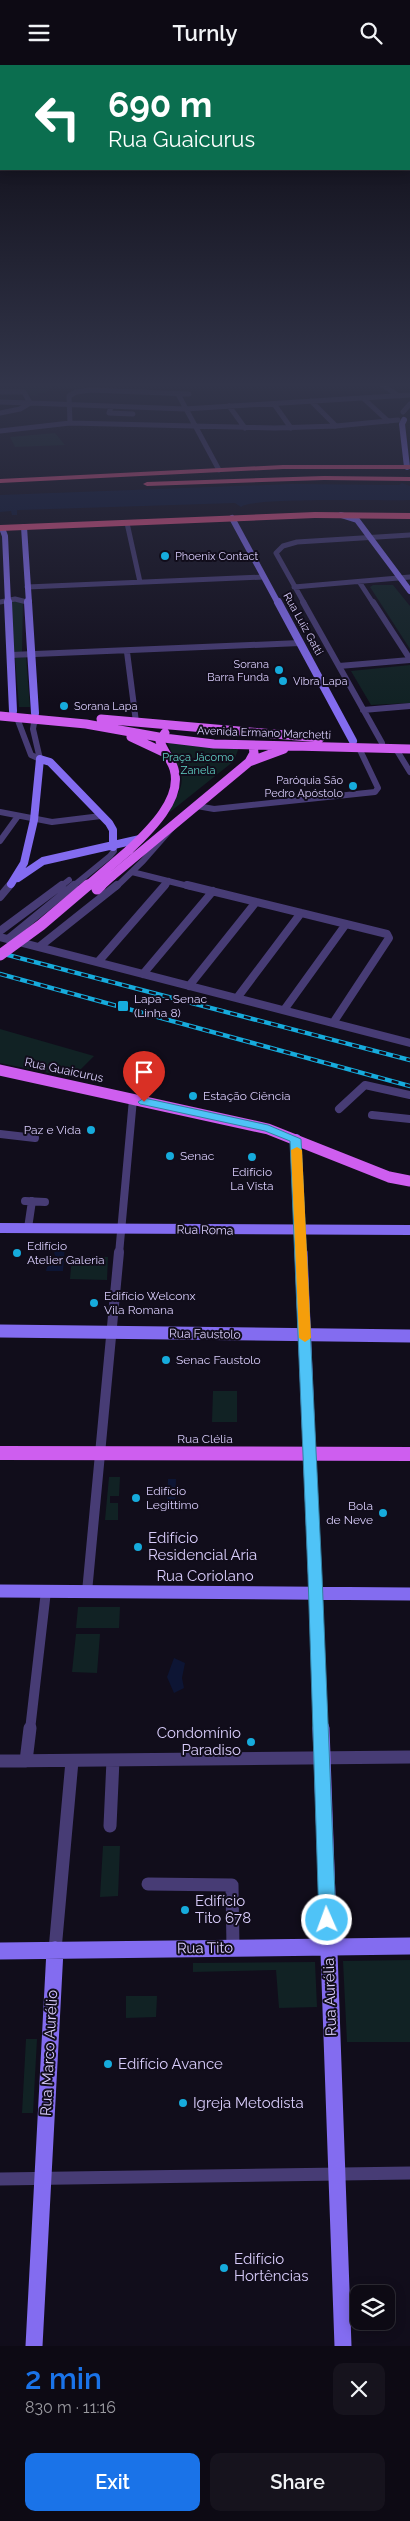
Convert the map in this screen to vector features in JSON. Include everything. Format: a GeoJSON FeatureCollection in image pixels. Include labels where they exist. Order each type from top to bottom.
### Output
{"type":"FeatureCollection","features":[{"type":"Feature","properties":{"kind":"highway"},"geometry":{"type":"LineString","coordinates":[[18,518],[309,507],[410,507]]}},
{"type":"Feature","properties":{"kind":"highway"},"geometry":{"type":"LineString","coordinates":[[1,526],[63,520],[306,511],[410,512]]}},
{"type":"Feature","properties":{"kind":"highway"},"geometry":{"type":"LineString","coordinates":[[1,526],[24,527],[341,515],[410,516]]}},
{"type":"Feature","properties":{"kind":"highway"},"geometry":{"type":"LineString","coordinates":[[63,520],[173,521]]}},
{"type":"Feature","properties":{"kind":"main road","name":"Avenida Ermano Marchetti"},"geometry":{"type":"LineString","coordinates":[[0,710],[15,715]]}},
{"type":"Feature","properties":{"kind":"main road","name":"Avenida Ermano Marchetti"},"geometry":{"type":"LineString","coordinates":[[0,716],[37,716],[186,726],[356,745],[410,749]]}},
{"type":"Feature","properties":{"kind":"main road","name":"Avenida Ermano Marchetti"},"geometry":{"type":"LineString","coordinates":[[37,716],[201,743],[297,746],[410,742]]}},
{"type":"Feature","properties":{"kind":"main road"},"geometry":{"type":"LineString","coordinates":[[0,964],[46,931],[143,844],[176,788],[174,768],[163,752],[160,737],[166,732],[186,726]]}},
{"type":"Feature","properties":{"kind":"main road"},"geometry":{"type":"LineString","coordinates":[[111,728],[163,752]]}},
{"type":"Feature","properties":{"kind":"main road"},"geometry":{"type":"LineString","coordinates":[[0,955],[41,925],[129,850],[173,827],[249,762],[254,753],[253,746],[238,731]]}},
{"type":"Feature","properties":{"kind":"main road"},"geometry":{"type":"LineString","coordinates":[[249,762],[297,746]]}},
{"type":"Feature","properties":{"kind":"main road","name":"Rua Guaicurus"},"geometry":{"type":"LineString","coordinates":[[0,1070],[268,1129],[389,1177],[410,1181]]}},
{"type":"Feature","properties":{"kind":"main road","name":"Rua Clélia"},"geometry":{"type":"LineString","coordinates":[[0,1453],[410,1454]]}},
{"type":"Feature","properties":{"kind":"street"},"geometry":{"type":"LineString","coordinates":[[341,515],[357,520],[410,591]]}},
{"type":"Feature","properties":{"kind":"street"},"geometry":{"type":"LineString","coordinates":[[357,520],[365,515]]}},
{"type":"Feature","properties":{"kind":"street","name":"Rua Luiz Gatti"},"geometry":{"type":"LineString","coordinates":[[232,518],[356,745]]}},
{"type":"Feature","properties":{"kind":"street"},"geometry":{"type":"LineString","coordinates":[[127,523],[140,582]]}},
{"type":"Feature","properties":{"kind":"street"},"geometry":{"type":"LineString","coordinates":[[1,526],[5,539],[5,596],[12,655],[15,715],[31,755],[50,762],[113,830],[114,847],[110,856],[4,938]]}},
{"type":"Feature","properties":{"kind":"street"},"geometry":{"type":"LineString","coordinates":[[0,897],[24,863],[34,820],[40,759],[33,729],[37,716],[18,537],[24,527]]}},
{"type":"Feature","properties":{"kind":"street"},"geometry":{"type":"LineString","coordinates":[[382,743],[276,553],[282,546],[297,542],[410,535]]}},
{"type":"Feature","properties":{"kind":"street"},"geometry":{"type":"LineString","coordinates":[[5,539],[18,537]]}},
{"type":"Feature","properties":{"kind":"street"},"geometry":{"type":"LineString","coordinates":[[5,596],[23,591],[140,582],[264,577]]}},
{"type":"Feature","properties":{"kind":"street"},"geometry":{"type":"LineString","coordinates":[[294,587],[360,583],[410,577]]}},
{"type":"Feature","properties":{"kind":"street"},"geometry":{"type":"LineString","coordinates":[[339,666],[410,660],[360,583]]}},
{"type":"Feature","properties":{"kind":"street"},"geometry":{"type":"LineString","coordinates":[[5,596],[23,591]]}},
{"type":"Feature","properties":{"kind":"street"},"geometry":{"type":"LineString","coordinates":[[0,606],[8,609]]}},
{"type":"Feature","properties":{"kind":"street"},"geometry":{"type":"LineString","coordinates":[[12,655],[300,643]]}},
{"type":"Feature","properties":{"kind":"street"},"geometry":{"type":"LineString","coordinates":[[127,651],[136,722]]}},
{"type":"Feature","properties":{"kind":"street"},"geometry":{"type":"LineString","coordinates":[[364,710],[410,706]]}},
{"type":"Feature","properties":{"kind":"street"},"geometry":{"type":"LineString","coordinates":[[197,806],[214,809],[377,791],[378,788],[356,745]]}},
{"type":"Feature","properties":{"kind":"street"},"geometry":{"type":"LineString","coordinates":[[396,749],[410,773]]}},
{"type":"Feature","properties":{"kind":"street"},"geometry":{"type":"LineString","coordinates":[[0,812],[34,820],[59,822],[100,816]]}},
{"type":"Feature","properties":{"kind":"street"},"geometry":{"type":"LineString","coordinates":[[0,841],[18,816]]}},
{"type":"Feature","properties":{"kind":"street"},"geometry":{"type":"LineString","coordinates":[[39,947],[132,872],[158,847],[173,827]]}},
{"type":"Feature","properties":{"kind":"street"},"geometry":{"type":"LineString","coordinates":[[11,884],[43,861],[114,847],[143,844]]}},
{"type":"Feature","properties":{"kind":"street"},"geometry":{"type":"LineString","coordinates":[[132,872],[385,933],[389,938],[332,1023]]}},
{"type":"Feature","properties":{"kind":"street"},"geometry":{"type":"LineString","coordinates":[[0,931],[69,880]]}},
{"type":"Feature","properties":{"kind":"street"},"geometry":{"type":"LineString","coordinates":[[0,881],[11,884]]}},
{"type":"Feature","properties":{"kind":"street"},"geometry":{"type":"LineString","coordinates":[[98,963],[169,881]]}},
{"type":"Feature","properties":{"kind":"street"},"geometry":{"type":"LineString","coordinates":[[143,974],[213,891]]}},
{"type":"Feature","properties":{"kind":"street"},"geometry":{"type":"LineString","coordinates":[[189,986],[256,902]]}},
{"type":"Feature","properties":{"kind":"street"},"geometry":{"type":"LineString","coordinates":[[236,998],[301,913]]}},
{"type":"Feature","properties":{"kind":"street"},"geometry":{"type":"LineString","coordinates":[[284,1010],[346,924]]}},
{"type":"Feature","properties":{"kind":"street"},"geometry":{"type":"LineString","coordinates":[[4,938],[410,1043]]}},
{"type":"Feature","properties":{"kind":"street"},"geometry":{"type":"LineString","coordinates":[[339,1109],[362,1085],[371,1085],[410,1095]]}},
{"type":"Feature","properties":{"kind":"street"},"geometry":{"type":"LineString","coordinates":[[87,1592],[133,1099]]}},
{"type":"Feature","properties":{"kind":"street"},"geometry":{"type":"LineString","coordinates":[[372,1115],[410,1119]]}},
{"type":"Feature","properties":{"kind":"street"},"geometry":{"type":"LineString","coordinates":[[0,1134],[35,1138]]}},
{"type":"Feature","properties":{"kind":"street","name":"Rua Aurélia"},"geometry":{"type":"LineString","coordinates":[[296,1139],[316,1593],[344,2346]]}},
{"type":"Feature","properties":{"kind":"street"},"geometry":{"type":"LineString","coordinates":[[28,1228],[28,1201],[45,1201]]}},
{"type":"Feature","properties":{"kind":"street","name":"Rua Roma"},"geometry":{"type":"LineString","coordinates":[[0,1228],[301,1231],[410,1230]]}},
{"type":"Feature","properties":{"kind":"street","name":"Rua Faustolo"},"geometry":{"type":"LineString","coordinates":[[0,1331],[410,1336]]}},
{"type":"Feature","properties":{"kind":"street","name":"Rua Coriolano"},"geometry":{"type":"LineString","coordinates":[[0,1591],[410,1594]]}},
{"type":"Feature","properties":{"kind":"street"},"geometry":{"type":"LineString","coordinates":[[26,1761],[46,1591]]}},
{"type":"Feature","properties":{"kind":"street"},"geometry":{"type":"LineString","coordinates":[[0,1761],[410,1757]]}},
{"type":"Feature","properties":{"kind":"street"},"geometry":{"type":"LineString","coordinates":[[110,1826],[113,1760]]}},
{"type":"Feature","properties":{"kind":"street","name":"Rua Marco Aurélio"},"geometry":{"type":"LineString","coordinates":[[34,2346],[55,1950],[72,1761]]}},
{"type":"Feature","properties":{"kind":"street"},"geometry":{"type":"LineString","coordinates":[[148,1884],[232,1885],[233,1948]]}},
{"type":"Feature","properties":{"kind":"street","name":"Rua Tito"},"geometry":{"type":"LineString","coordinates":[[0,1951],[410,1946]]}},
{"type":"Feature","properties":{"kind":"street"},"geometry":{"type":"LineString","coordinates":[[0,2179],[410,2173]]}},
{"type":"Feature","properties":{"kind":"green space"},"geometry":{"type":"Polygon","coordinates":[[[373,585],[393,585],[410,606],[410,649],[370,587],[373,585]]]}},
{"type":"Feature","properties":{"kind":"green space"},"geometry":{"type":"Polygon","coordinates":[[[11,601],[23,602],[22,653],[13,653],[11,601]]]}},
{"type":"Feature","properties":{"kind":"green space"},"geometry":{"type":"Polygon","coordinates":[[[26,657],[30,707],[19,707],[15,658],[26,657]]]}},
{"type":"Feature","properties":{"kind":"green space"},"geometry":{"type":"Polygon","coordinates":[[[410,665],[410,703],[371,705],[351,671],[410,665]]]}},
{"type":"Feature","properties":{"kind":"green space","name":"Praça Jácomo Zanela"},"geometry":{"type":"Polygon","coordinates":[[[167,742],[239,747],[234,761],[170,812],[166,810],[179,792],[182,777],[167,742]]]}},
{"type":"Feature","properties":{"kind":"green space"},"geometry":{"type":"Polygon","coordinates":[[[0,1029],[94,1056],[77,1073],[68,1077],[0,1063],[0,1029]]]}},
{"type":"Feature","properties":{"kind":"green space"},"geometry":{"type":"Polygon","coordinates":[[[72,1257],[108,1257],[107,1280],[70,1279],[72,1257]]]}},
{"type":"Feature","properties":{"kind":"green space"},"geometry":{"type":"Polygon","coordinates":[[[213,1391],[237,1391],[237,1422],[212,1422],[213,1391]]]}},
{"type":"Feature","properties":{"kind":"green space"},"geometry":{"type":"Polygon","coordinates":[[[109,1477],[120,1477],[119,1496],[110,1496],[110,1503],[118,1503],[118,1520],[105,1520],[109,1477]]]}},
{"type":"Feature","properties":{"kind":"green space"},"geometry":{"type":"Polygon","coordinates":[[[78,1607],[120,1607],[119,1628],[76,1628],[78,1607]]]}},
{"type":"Feature","properties":{"kind":"green space"},"geometry":{"type":"Polygon","coordinates":[[[76,1634],[100,1634],[97,1673],[72,1672],[76,1634]]]}},
{"type":"Feature","properties":{"kind":"green space"},"geometry":{"type":"Polygon","coordinates":[[[103,1846],[120,1846],[118,1896],[100,1897],[103,1846]]]}},
{"type":"Feature","properties":{"kind":"green space"},"geometry":{"type":"Polygon","coordinates":[[[410,1960],[410,2042],[347,2042],[343,1961],[410,1960]]]}},
{"type":"Feature","properties":{"kind":"green space"},"geometry":{"type":"Polygon","coordinates":[[[315,1962],[317,2007],[279,2008],[276,1970],[193,1972],[193,1963],[315,1962]]]}},
{"type":"Feature","properties":{"kind":"green space"},"geometry":{"type":"Polygon","coordinates":[[[126,1996],[157,1996],[156,2017],[126,2018],[126,1996]]]}},
{"type":"Feature","properties":{"kind":"green space"},"geometry":{"type":"Polygon","coordinates":[[[26,2039],[37,2039],[33,2113],[22,2113],[26,2039]]]}},
{"type":"Feature","properties":{"kind":"water"},"geometry":{"type":"Polygon","coordinates":[[[120,490],[410,490],[410,500],[267,502],[241,507],[235,503],[17,510],[17,515],[12,515],[11,511],[0,512],[0,495],[120,490]]]}},
{"type":"Feature","properties":{"kind":"water"},"geometry":{"type":"Polygon","coordinates":[[[58,1246],[65,1246],[63,1271],[46,1271],[47,1267],[58,1261],[54,1253],[58,1246]]]}},
{"type":"Feature","properties":{"kind":"water"},"geometry":{"type":"Polygon","coordinates":[[[168,1479],[176,1479],[175,1508],[167,1508],[168,1479]]]}},
{"type":"Feature","properties":{"kind":"water"},"geometry":{"type":"Polygon","coordinates":[[[174,1658],[185,1663],[182,1678],[184,1688],[174,1693],[167,1677],[174,1658]]]}},
{"type":"Feature","properties":{"kind":"railway"},"geometry":{"type":"LineString","coordinates":[[0,953],[410,1060]]}},
{"type":"Feature","properties":{"kind":"railway"},"geometry":{"type":"LineString","coordinates":[[0,974],[410,1086]]}},
{"type":"Feature","properties":{"kind":"slow traffic"},"geometry":{"type":"LineString","coordinates":[[297,1150],[305,1338]]}},
{"type":"Feature","properties":{"kind":"place","name":"Phoenix Contact"},"geometry":{"type":"Point","coordinates":[165,556]}},
{"type":"Feature","properties":{"kind":"place","name":"Sorana Barra Funda"},"geometry":{"type":"Point","coordinates":[279,670]}},
{"type":"Feature","properties":{"kind":"place","name":"Vibra Lapa"},"geometry":{"type":"Point","coordinates":[283,681]}},
{"type":"Feature","properties":{"kind":"place","name":"Sorana Lapa"},"geometry":{"type":"Point","coordinates":[64,706]}},
{"type":"Feature","properties":{"kind":"place","name":"Paróquia São Pedro Apóstolo"},"geometry":{"type":"Point","coordinates":[353,786]}},
{"type":"Feature","properties":{"kind":"place","name":"Lapa - Senac (Linha 8)"},"geometry":{"type":"Point","coordinates":[123,1006]}},
{"type":"Feature","properties":{"kind":"place","name":"Estação Ciência"},"geometry":{"type":"Point","coordinates":[193,1096]}},
{"type":"Feature","properties":{"kind":"place","name":"Paz e Vida"},"geometry":{"type":"Point","coordinates":[91,1130]}},
{"type":"Feature","properties":{"kind":"place","name":"Senac"},"geometry":{"type":"Point","coordinates":[170,1156]}},
{"type":"Feature","properties":{"kind":"place","name":"Edifício La Vista"},"geometry":{"type":"Point","coordinates":[252,1157]}},
{"type":"Feature","properties":{"kind":"place","name":"Edifício Atelier Galeria"},"geometry":{"type":"Point","coordinates":[17,1253]}},
{"type":"Feature","properties":{"kind":"place","name":"Edifício Welconx Vila Romana"},"geometry":{"type":"Point","coordinates":[94,1303]}},
{"type":"Feature","properties":{"kind":"place","name":"Senac Faustolo"},"geometry":{"type":"Point","coordinates":[166,1360]}},
{"type":"Feature","properties":{"kind":"place","name":"Edifício Legittimo"},"geometry":{"type":"Point","coordinates":[136,1498]}},
{"type":"Feature","properties":{"kind":"place","name":"Bola de Neve"},"geometry":{"type":"Point","coordinates":[383,1513]}},
{"type":"Feature","properties":{"kind":"place","name":"Edifício Residencial Aria"},"geometry":{"type":"Point","coordinates":[138,1547]}},
{"type":"Feature","properties":{"kind":"place","name":"Condomínio Paradiso"},"geometry":{"type":"Point","coordinates":[251,1742]}},
{"type":"Feature","properties":{"kind":"place","name":"Edifício Tito 678"},"geometry":{"type":"Point","coordinates":[185,1910]}},
{"type":"Feature","properties":{"kind":"place","name":"Edifício Avance"},"geometry":{"type":"Point","coordinates":[108,2064]}},
{"type":"Feature","properties":{"kind":"place","name":"Igreja Metodista"},"geometry":{"type":"Point","coordinates":[183,2103]}},
{"type":"Feature","properties":{"kind":"place","name":"Edifício Hortências"},"geometry":{"type":"Point","coordinates":[224,2268]}},
{"type":"Feature","properties":{"kind":"route"},"geometry":{"type":"LineString","coordinates":[[144,1102],[268,1129],[296,1139],[323,1770],[327,1920]]}}]}
